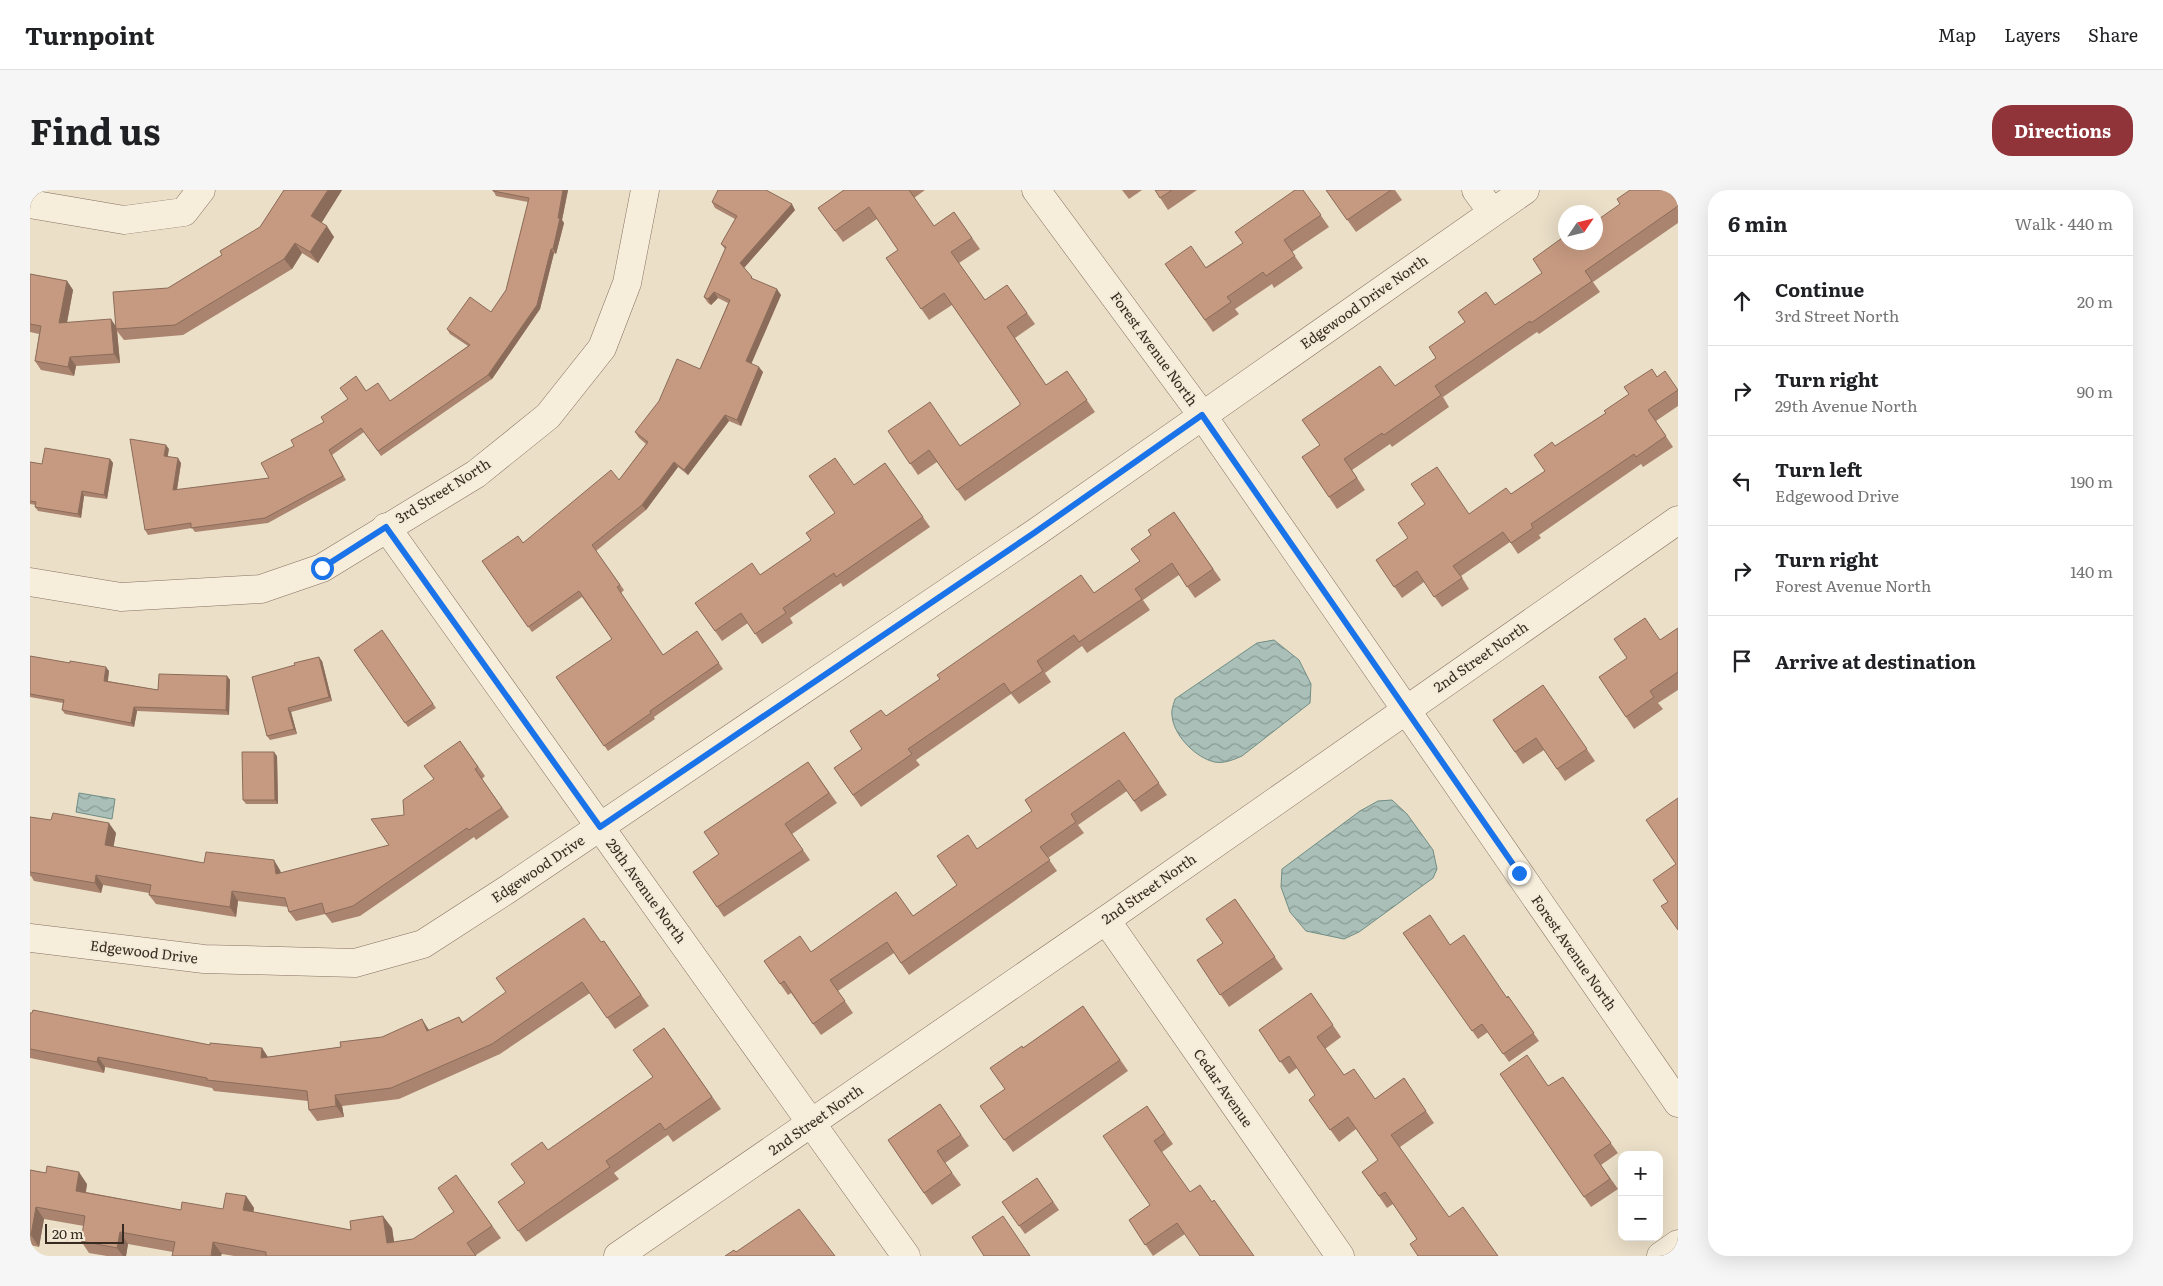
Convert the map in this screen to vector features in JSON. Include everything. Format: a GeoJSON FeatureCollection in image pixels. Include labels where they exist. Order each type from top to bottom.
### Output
{"type":"FeatureCollection","features":[{"type":"Feature","properties":{"kind":"street"},"geometry":{"type":"LineString","coordinates":[[30,204],[124,220],[184,212],[201,190]]}},
{"type":"Feature","properties":{"kind":"street","name":"3rd Street North"},"geometry":{"type":"LineString","coordinates":[[30,582],[122,597],[261,589],[322,568],[386,527],[476,474],[548,416],[602,348],[628,283],[645,190]]}},
{"type":"Feature","properties":{"kind":"street","name":"Forest Avenue North"},"geometry":{"type":"LineString","coordinates":[[1036,190],[1202,415],[1678,1103]]}},
{"type":"Feature","properties":{"kind":"street"},"geometry":{"type":"LineString","coordinates":[[1476,190],[1492,212]]}},
{"type":"Feature","properties":{"kind":"street","name":"Edgewood Drive North"},"geometry":{"type":"LineString","coordinates":[[1202,415],[1526,190]]}},
{"type":"Feature","properties":{"kind":"street","name":"Edgewood Drive"},"geometry":{"type":"LineString","coordinates":[[30,938],[204,959],[355,963],[423,944],[600,827],[1026,538],[1202,415]]}},
{"type":"Feature","properties":{"kind":"street","name":"2nd Street North"},"geometry":{"type":"LineString","coordinates":[[618,1256],[1106,920],[1678,520]]}},
{"type":"Feature","properties":{"kind":"street","name":"29th Avenue North"},"geometry":{"type":"LineString","coordinates":[[386,527],[906,1256]]}},
{"type":"Feature","properties":{"kind":"street","name":"Cedar Avenue"},"geometry":{"type":"LineString","coordinates":[[1106,920],[1340,1256]]}},
{"type":"Feature","properties":{"kind":"street"},"geometry":{"type":"LineString","coordinates":[[1661,1256],[1678,1244]]}},
{"type":"Feature","properties":{"kind":"water"},"geometry":{"type":"Polygon","coordinates":[[[1274,640],[1299,660],[1311,684],[1310,703],[1242,756],[1219,762],[1211,761],[1197,754],[1185,743],[1173,722],[1172,709],[1175,699],[1257,643],[1274,640]]]}},
{"type":"Feature","properties":{"kind":"water"},"geometry":{"type":"Polygon","coordinates":[[[79,793],[115,799],[112,819],[76,812],[79,793]]]}},
{"type":"Feature","properties":{"kind":"water"},"geometry":{"type":"Polygon","coordinates":[[[1392,800],[1407,814],[1433,850],[1437,869],[1433,878],[1359,932],[1344,939],[1306,931],[1290,912],[1281,887],[1282,869],[1360,811],[1378,801],[1392,800]]]}},
{"type":"Feature","properties":{"kind":"building"},"geometry":{"type":"Polygon","coordinates":[[[284,190],[328,190],[311,216],[327,226],[310,252],[295,243],[284,259],[175,325],[116,329],[113,292],[168,288],[222,255],[220,251],[260,227],[284,190]]]}},
{"type":"Feature","properties":{"kind":"building"},"geometry":{"type":"Polygon","coordinates":[[[493,190],[563,190],[558,218],[560,218],[553,249],[551,249],[537,305],[488,375],[378,451],[361,428],[329,450],[343,476],[265,518],[191,528],[191,523],[145,530],[130,439],[166,445],[164,456],[178,458],[173,490],[269,478],[261,463],[294,446],[291,440],[324,422],[321,417],[348,399],[340,388],[356,376],[366,391],[378,383],[390,401],[470,345],[447,329],[470,297],[491,312],[506,290],[529,198],[493,190]]]}},
{"type":"Feature","properties":{"kind":"building"},"geometry":{"type":"Polygon","coordinates":[[[718,190],[766,190],[792,204],[740,263],[751,278],[777,289],[746,361],[759,367],[737,420],[725,415],[684,470],[674,462],[642,505],[592,545],[620,585],[617,587],[663,655],[697,631],[719,663],[604,746],[556,677],[612,639],[579,591],[528,627],[482,561],[518,536],[523,543],[611,470],[619,480],[648,442],[635,432],[659,401],[677,359],[700,369],[730,300],[714,292],[708,299],[704,297],[726,247],[721,244],[737,216],[712,202],[718,190]]]}},
{"type":"Feature","properties":{"kind":"building"},"geometry":{"type":"Polygon","coordinates":[[[844,190],[909,190],[934,226],[954,212],[972,238],[951,252],[985,300],[1007,285],[1027,313],[1007,327],[1046,385],[1067,371],[1087,400],[957,490],[929,450],[910,464],[888,431],[930,402],[960,446],[1020,405],[1020,403],[944,293],[921,309],[886,258],[898,250],[869,207],[835,231],[818,208],[844,190]]]}},
{"type":"Feature","properties":{"kind":"building"},"geometry":{"type":"Polygon","coordinates":[[[1155,190],[1172,190],[1160,198],[1155,190]]]}},
{"type":"Feature","properties":{"kind":"building"},"geometry":{"type":"Polygon","coordinates":[[[1295,190],[1303,190],[1321,215],[1284,240],[1295,256],[1266,276],[1263,272],[1227,297],[1231,302],[1205,320],[1165,264],[1191,246],[1206,268],[1243,243],[1235,232],[1295,190]]]}},
{"type":"Feature","properties":{"kind":"building"},"geometry":{"type":"Polygon","coordinates":[[[1326,190],[1391,190],[1347,220],[1326,190]]]}},
{"type":"Feature","properties":{"kind":"building"},"geometry":{"type":"Polygon","coordinates":[[[1630,190],[1678,190],[1678,206],[1585,271],[1592,281],[1435,386],[1441,395],[1384,435],[1382,433],[1344,459],[1357,478],[1329,497],[1302,457],[1320,445],[1302,420],[1380,366],[1395,386],[1436,358],[1429,347],[1465,322],[1458,312],[1486,292],[1495,305],[1542,273],[1533,259],[1558,241],[1558,250],[1603,250],[1603,216],[1620,204],[1617,199],[1630,190]]]}},
{"type":"Feature","properties":{"kind":"building"},"geometry":{"type":"Polygon","coordinates":[[[30,274],[67,281],[59,323],[111,319],[114,354],[70,357],[68,367],[35,361],[41,326],[30,324],[30,274]]]}},
{"type":"Feature","properties":{"kind":"building"},"geometry":{"type":"Polygon","coordinates":[[[1652,369],[1657,377],[1665,371],[1678,390],[1648,410],[1666,436],[1636,457],[1634,454],[1531,524],[1533,528],[1511,543],[1503,532],[1453,566],[1462,578],[1434,597],[1417,571],[1394,587],[1376,560],[1408,538],[1398,523],[1425,504],[1411,484],[1437,467],[1469,514],[1506,488],[1511,494],[1545,471],[1534,455],[1552,442],[1555,446],[1606,413],[1604,411],[1629,394],[1624,387],[1652,369]]]}},
{"type":"Feature","properties":{"kind":"building"},"geometry":{"type":"Polygon","coordinates":[[[45,448],[110,459],[104,495],[82,491],[78,514],[35,507],[36,502],[30,501],[30,462],[42,464],[45,448]]]}},
{"type":"Feature","properties":{"kind":"building"},"geometry":{"type":"Polygon","coordinates":[[[835,458],[854,485],[885,463],[923,517],[836,577],[834,573],[783,608],[786,613],[755,634],[741,613],[715,631],[695,603],[752,563],[760,575],[811,540],[806,533],[835,513],[809,476],[835,458]]]}},
{"type":"Feature","properties":{"kind":"building"},"geometry":{"type":"Polygon","coordinates":[[[1174,512],[1213,569],[1187,587],[1172,563],[1135,589],[1142,599],[1079,642],[1074,635],[1037,661],[1043,671],[1011,693],[1004,683],[908,749],[912,754],[853,795],[834,768],[862,749],[850,731],[881,710],[886,716],[940,679],[937,675],[1081,575],[1094,593],[1140,561],[1131,549],[1151,535],[1148,530],[1174,512]]]}},
{"type":"Feature","properties":{"kind":"building"},"geometry":{"type":"Polygon","coordinates":[[[1645,618],[1660,640],[1678,628],[1678,672],[1650,691],[1654,697],[1626,717],[1599,677],[1627,658],[1614,639],[1645,618]]]}},
{"type":"Feature","properties":{"kind":"building"},"geometry":{"type":"Polygon","coordinates":[[[382,630],[433,704],[405,723],[354,650],[382,630]]]}},
{"type":"Feature","properties":{"kind":"building"},"geometry":{"type":"Polygon","coordinates":[[[30,656],[106,667],[104,681],[158,690],[159,674],[227,676],[226,710],[134,707],[131,723],[62,710],[64,700],[30,694],[30,656]]]}},
{"type":"Feature","properties":{"kind":"building"},"geometry":{"type":"Polygon","coordinates":[[[319,657],[329,697],[288,708],[294,729],[267,736],[252,677],[319,657]]]}},
{"type":"Feature","properties":{"kind":"building"},"geometry":{"type":"Polygon","coordinates":[[[1543,685],[1587,749],[1557,769],[1536,738],[1515,752],[1493,720],[1543,685]]]}},
{"type":"Feature","properties":{"kind":"building"},"geometry":{"type":"Polygon","coordinates":[[[1124,732],[1159,783],[1134,801],[1119,780],[1071,814],[1076,822],[1040,847],[1050,860],[901,963],[887,942],[830,980],[845,1001],[813,1024],[784,981],[780,984],[764,961],[800,936],[811,952],[896,892],[913,916],[957,885],[937,856],[968,835],[977,849],[1032,811],[1025,800],[1124,732]]]}},
{"type":"Feature","properties":{"kind":"building"},"geometry":{"type":"Polygon","coordinates":[[[460,741],[478,767],[475,769],[502,808],[469,830],[467,828],[353,906],[325,914],[322,903],[289,912],[285,898],[232,891],[230,907],[149,895],[151,885],[96,875],[95,883],[30,872],[30,817],[51,820],[53,813],[109,823],[105,845],[204,863],[206,852],[274,860],[276,874],[389,845],[371,819],[404,815],[403,800],[434,779],[424,766],[460,741]]]}},
{"type":"Feature","properties":{"kind":"building"},"geometry":{"type":"Polygon","coordinates":[[[242,752],[274,752],[275,800],[243,800],[242,752]]]}},
{"type":"Feature","properties":{"kind":"building"},"geometry":{"type":"Polygon","coordinates":[[[808,762],[829,793],[785,824],[803,850],[717,907],[693,872],[719,854],[704,832],[808,762]]]}},
{"type":"Feature","properties":{"kind":"building"},"geometry":{"type":"Polygon","coordinates":[[[1678,798],[1678,930],[1661,906],[1668,902],[1653,880],[1676,864],[1646,820],[1678,798]]]}},
{"type":"Feature","properties":{"kind":"building"},"geometry":{"type":"Polygon","coordinates":[[[1235,899],[1275,957],[1220,995],[1197,960],[1223,943],[1206,919],[1235,899]]]}},
{"type":"Feature","properties":{"kind":"building"},"geometry":{"type":"Polygon","coordinates":[[[1430,915],[1450,945],[1464,935],[1507,998],[1508,996],[1534,1033],[1503,1054],[1482,1024],[1472,1031],[1403,933],[1430,915]]]}},
{"type":"Feature","properties":{"kind":"building"},"geometry":{"type":"Polygon","coordinates":[[[584,918],[601,942],[604,941],[641,995],[607,1018],[582,982],[492,1044],[391,1088],[335,1095],[336,1106],[309,1110],[307,1091],[207,1080],[207,1078],[98,1057],[97,1062],[30,1049],[30,1013],[33,1010],[210,1045],[210,1043],[262,1048],[261,1058],[341,1047],[340,1042],[382,1037],[422,1019],[427,1031],[459,1017],[462,1023],[506,992],[496,978],[584,918]]]}},
{"type":"Feature","properties":{"kind":"building"},"geometry":{"type":"Polygon","coordinates":[[[1311,993],[1333,1025],[1317,1037],[1344,1075],[1354,1069],[1375,1099],[1404,1078],[1426,1111],[1391,1135],[1449,1217],[1463,1207],[1498,1256],[1418,1256],[1410,1244],[1417,1239],[1385,1192],[1379,1196],[1362,1172],[1378,1160],[1348,1117],[1330,1130],[1309,1100],[1315,1095],[1289,1056],[1280,1062],[1259,1030],[1311,993]]]}},
{"type":"Feature","properties":{"kind":"building"},"geometry":{"type":"Polygon","coordinates":[[[1083,1006],[1120,1060],[1004,1140],[980,1106],[1005,1089],[990,1068],[1022,1046],[1023,1048],[1083,1006]]]}},
{"type":"Feature","properties":{"kind":"building"},"geometry":{"type":"Polygon","coordinates":[[[664,1028],[712,1097],[665,1130],[660,1123],[606,1161],[610,1167],[518,1231],[498,1202],[525,1183],[511,1164],[542,1142],[548,1150],[653,1077],[633,1050],[664,1028]]]}},
{"type":"Feature","properties":{"kind":"building"},"geometry":{"type":"Polygon","coordinates":[[[1527,1055],[1548,1086],[1563,1077],[1611,1143],[1594,1155],[1610,1179],[1584,1197],[1500,1074],[1527,1055]]]}},
{"type":"Feature","properties":{"kind":"building"},"geometry":{"type":"Polygon","coordinates":[[[940,1104],[961,1135],[937,1151],[952,1173],[924,1193],[888,1140],[940,1104]]]}},
{"type":"Feature","properties":{"kind":"building"},"geometry":{"type":"Polygon","coordinates":[[[1147,1106],[1165,1133],[1154,1141],[1190,1192],[1200,1185],[1212,1202],[1214,1200],[1254,1256],[1200,1256],[1177,1223],[1145,1245],[1129,1220],[1150,1205],[1103,1136],[1147,1106]]]}},
{"type":"Feature","properties":{"kind":"building"},"geometry":{"type":"Polygon","coordinates":[[[47,1166],[79,1172],[76,1191],[181,1210],[182,1202],[223,1209],[226,1193],[246,1196],[243,1210],[351,1230],[350,1221],[383,1216],[387,1243],[413,1239],[454,1212],[438,1188],[456,1175],[492,1226],[467,1243],[476,1256],[266,1256],[266,1252],[213,1242],[211,1256],[172,1256],[175,1242],[120,1232],[117,1248],[81,1241],[85,1216],[36,1207],[30,1235],[30,1170],[46,1173],[47,1166]]]}},
{"type":"Feature","properties":{"kind":"building"},"geometry":{"type":"Polygon","coordinates":[[[1037,1178],[1053,1202],[1019,1226],[1002,1202],[1037,1178]]]}},
{"type":"Feature","properties":{"kind":"building"},"geometry":{"type":"Polygon","coordinates":[[[799,1209],[835,1256],[725,1256],[734,1250],[736,1252],[799,1209]]]}},
{"type":"Feature","properties":{"kind":"building"},"geometry":{"type":"Polygon","coordinates":[[[1003,1216],[1030,1256],[984,1256],[972,1237],[1003,1216]]]}},
{"type":"Feature","properties":{"kind":"route"},"geometry":{"type":"LineString","coordinates":[[322,568],[386,527],[600,827],[1034,533],[1202,415],[1519,873]]}}]}
